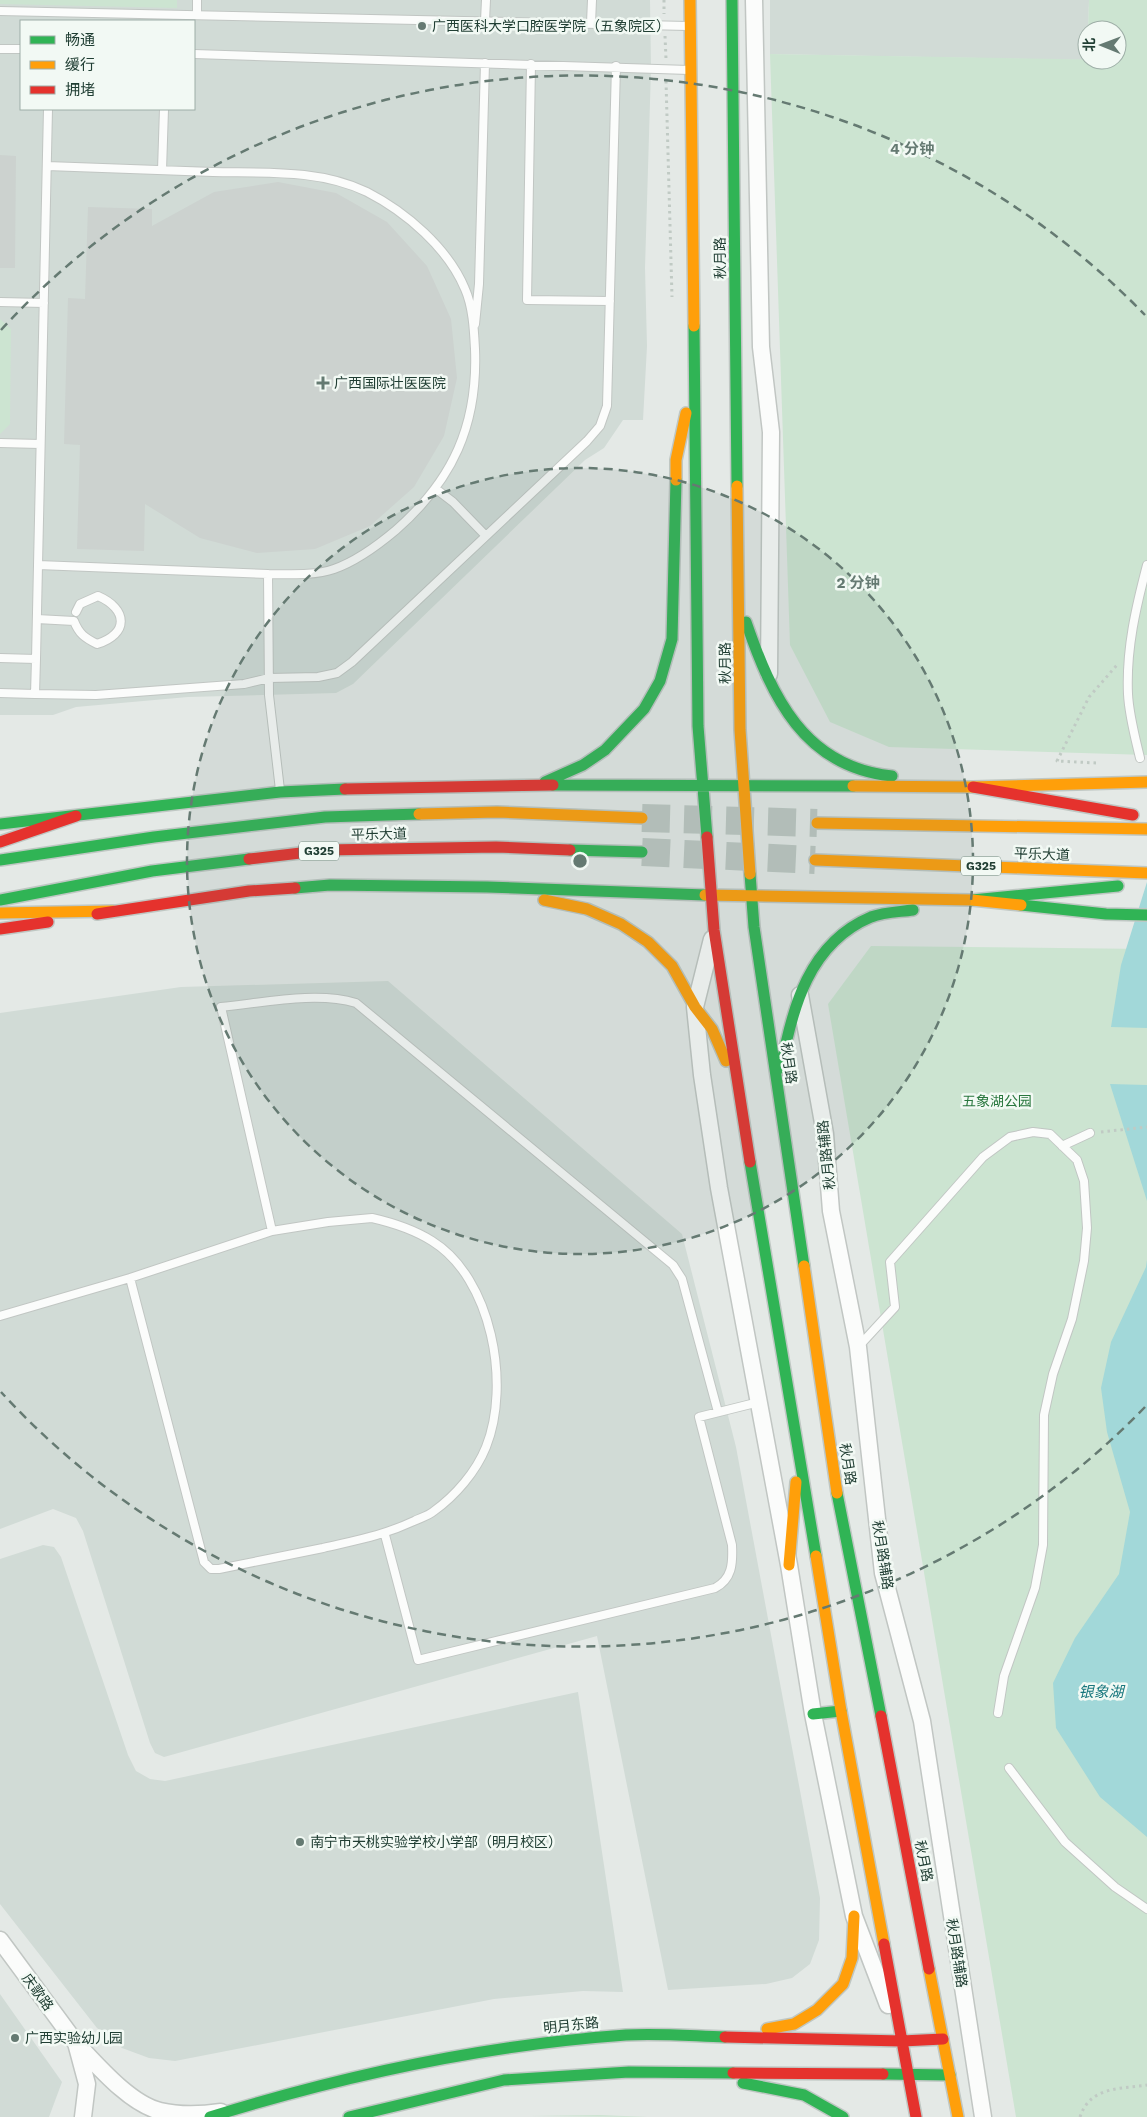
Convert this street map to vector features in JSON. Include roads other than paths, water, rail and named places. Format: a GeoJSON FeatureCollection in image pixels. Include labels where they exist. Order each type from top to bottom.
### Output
{"type":"FeatureCollection","features":[{"type":"Feature","properties":{"kind":"main road","name":"秋月路"},"geometry":{"type":"LineString","coordinates":[[690,0],[698,726],[714,930],[737,1085],[799,1446],[841,1711],[916,2117]]}},
{"type":"Feature","properties":{"kind":"main road","name":"秋月路"},"geometry":{"type":"LineString","coordinates":[[732,0],[740,730],[754,927],[836,1486],[958,2117]]}},
{"type":"Feature","properties":{"kind":"main road"},"geometry":{"type":"LineString","coordinates":[[537,785],[583,765],[605,750],[644,709],[660,681],[672,639],[676,460],[694,373]]}},
{"type":"Feature","properties":{"kind":"main road"},"geometry":{"type":"LineString","coordinates":[[739,600],[768,684],[786,712],[808,738],[830,756],[865,772],[973,787],[1147,817]]}},
{"type":"Feature","properties":{"kind":"main road"},"geometry":{"type":"LineString","coordinates":[[0,824],[280,792],[380,787],[702,784],[744,786],[973,787],[1147,782]]}},
{"type":"Feature","properties":{"kind":"main road","name":"平乐大道"},"geometry":{"type":"LineString","coordinates":[[0,860],[154,837],[324,817],[497,812],[642,818]]}},
{"type":"Feature","properties":{"kind":"main road"},"geometry":{"type":"LineString","coordinates":[[0,842],[76,816]]}},
{"type":"Feature","properties":{"kind":"main road","name":"平乐大道"},"geometry":{"type":"LineString","coordinates":[[817,822],[1147,828]]}},
{"type":"Feature","properties":{"kind":"main road","name":"平乐大道"},"geometry":{"type":"LineString","coordinates":[[0,900],[152,871],[326,850],[496,847],[642,852]]}},
{"type":"Feature","properties":{"kind":"main road","name":"平乐大道"},"geometry":{"type":"LineString","coordinates":[[816,860],[1147,873]]}},
{"type":"Feature","properties":{"kind":"main road"},"geometry":{"type":"LineString","coordinates":[[778,1088],[787,1033],[799,991],[814,963],[828,945],[841,933],[872,916],[972,900],[1137,884]]}},
{"type":"Feature","properties":{"kind":"main road"},"geometry":{"type":"LineString","coordinates":[[0,929],[249,891],[330,885],[486,887],[752,897],[972,900],[1106,914],[1147,915]]}},
{"type":"Feature","properties":{"kind":"main road"},"geometry":{"type":"LineString","coordinates":[[486,887],[587,909],[621,924],[648,942],[672,966],[695,1007],[712,1030],[737,1085]]}},
{"type":"Feature","properties":{"kind":"main road"},"geometry":{"type":"LineString","coordinates":[[0,914],[113,912]]}},
{"type":"Feature","properties":{"kind":"main road"},"geometry":{"type":"LineString","coordinates":[[789,1565],[799,1446]]}},
{"type":"Feature","properties":{"kind":"main road"},"geometry":{"type":"LineString","coordinates":[[813,1714],[841,1711]]}},
{"type":"Feature","properties":{"kind":"main road"},"geometry":{"type":"LineString","coordinates":[[728,2037],[794,2024],[818,2010],[843,1984],[852,1958],[854,1916]]}},
{"type":"Feature","properties":{"kind":"main road","name":"明月东路"},"geometry":{"type":"LineString","coordinates":[[210,2117],[281,2095],[496,2048],[628,2035],[902,2041],[944,2039]]}},
{"type":"Feature","properties":{"kind":"main road"},"geometry":{"type":"LineString","coordinates":[[349,2117],[504,2080],[629,2072],[950,2075]]}},
{"type":"Feature","properties":{"kind":"main road"},"geometry":{"type":"LineString","coordinates":[[691,2073],[804,2095],[843,2117]]}},
{"type":"Feature","properties":{"kind":"street"},"geometry":{"type":"LineString","coordinates":[[754,0],[761,347],[771,432],[768,684]]}},
{"type":"Feature","properties":{"kind":"street"},"geometry":{"type":"LineString","coordinates":[[714,930],[695,1007],[702,1075],[719,1188],[789,1565],[813,1714],[854,1916],[902,2041]]}},
{"type":"Feature","properties":{"kind":"street","name":"秋月路辅路"},"geometry":{"type":"LineString","coordinates":[[799,991],[825,1134],[831,1211],[858,1347],[883,1573],[922,1721],[983,2117]]}},
{"type":"Feature","properties":{"kind":"street","name":"庆歌路"},"geometry":{"type":"LineString","coordinates":[[0,1940],[76,2043]]}},
{"type":"Feature","properties":{"kind":"street"},"geometry":{"type":"LineString","coordinates":[[76,2043],[124,2092],[157,2111],[189,2116],[226,2112]]}},
{"type":"Feature","properties":{"kind":"street"},"geometry":{"type":"LineString","coordinates":[[76,2043],[87,2084],[83,2117]]}},
{"type":"Feature","properties":{"kind":"street"},"geometry":{"type":"LineString","coordinates":[[910,2117],[912,2097]]}},
{"type":"Feature","properties":{"kind":"lane"},"geometry":{"type":"LineString","coordinates":[[197,0],[197,15]]}},
{"type":"Feature","properties":{"kind":"lane"},"geometry":{"type":"LineString","coordinates":[[485,21],[486,0]]}},
{"type":"Feature","properties":{"kind":"lane"},"geometry":{"type":"LineString","coordinates":[[591,23],[592,0]]}},
{"type":"Feature","properties":{"kind":"lane"},"geometry":{"type":"LineString","coordinates":[[0,11],[690,26]]}},
{"type":"Feature","properties":{"kind":"lane"},"geometry":{"type":"LineString","coordinates":[[0,48],[20,49]]}},
{"type":"Feature","properties":{"kind":"lane"},"geometry":{"type":"LineString","coordinates":[[195,54],[616,66],[691,70]]}},
{"type":"Feature","properties":{"kind":"lane"},"geometry":{"type":"LineString","coordinates":[[474,333],[479,284],[485,63]]}},
{"type":"Feature","properties":{"kind":"lane"},"geometry":{"type":"LineString","coordinates":[[531,64],[527,300],[610,301]]}},
{"type":"Feature","properties":{"kind":"lane"},"geometry":{"type":"LineString","coordinates":[[0,693],[96,695],[244,684],[269,678],[318,677],[337,673],[352,662],[600,426],[607,406],[616,66]]}},
{"type":"Feature","properties":{"kind":"lane"},"geometry":{"type":"LineString","coordinates":[[35,694],[48,110]]}},
{"type":"Feature","properties":{"kind":"lane"},"geometry":{"type":"LineString","coordinates":[[162,170],[164,110]]}},
{"type":"Feature","properties":{"kind":"lane"},"geometry":{"type":"LineString","coordinates":[[38,565],[268,574],[302,574],[332,570],[363,556],[418,511],[436,489],[455,458],[466,428],[476,370],[474,333],[466,291],[455,268],[434,244],[403,215],[368,193],[337,179],[314,176],[47,166]]}},
{"type":"Feature","properties":{"kind":"lane"},"geometry":{"type":"LineString","coordinates":[[0,302],[44,303]]}},
{"type":"Feature","properties":{"kind":"lane"},"geometry":{"type":"LineString","coordinates":[[0,443],[40,444]]}},
{"type":"Feature","properties":{"kind":"lane"},"geometry":{"type":"LineString","coordinates":[[436,489],[453,502],[486,536]]}},
{"type":"Feature","properties":{"kind":"lane"},"geometry":{"type":"LineString","coordinates":[[1140,758],[1128,694],[1129,651],[1134,615],[1147,565]]}},
{"type":"Feature","properties":{"kind":"lane"},"geometry":{"type":"LineString","coordinates":[[268,574],[269,678],[280,792]]}},
{"type":"Feature","properties":{"kind":"lane"},"geometry":{"type":"LineString","coordinates":[[36,619],[74,621],[77,631],[84,638],[97,644],[110,640],[118,632],[122,620],[118,608],[110,601],[98,596],[80,604],[76,612]]}},
{"type":"Feature","properties":{"kind":"lane"},"geometry":{"type":"LineString","coordinates":[[0,658],[36,659]]}},
{"type":"Feature","properties":{"kind":"lane"},"geometry":{"type":"LineString","coordinates":[[272,1232],[221,1007],[322,998],[339,998],[356,1003],[673,1265],[682,1279],[718,1412]]}},
{"type":"Feature","properties":{"kind":"lane"},"geometry":{"type":"LineString","coordinates":[[858,1347],[895,1307],[890,1262],[983,1157],[1010,1137],[1033,1132],[1050,1134],[1077,1160],[1084,1181],[1087,1228],[1084,1260],[1072,1319],[1052,1374],[1044,1415],[1043,1545],[1035,1588],[1004,1676],[998,1713]]}},
{"type":"Feature","properties":{"kind":"lane"},"geometry":{"type":"LineString","coordinates":[[1062,1146],[1090,1133]]}},
{"type":"Feature","properties":{"kind":"lane"},"geometry":{"type":"LineString","coordinates":[[0,1316],[130,1278],[272,1232],[328,1222],[372,1218],[400,1224],[434,1242],[461,1268],[476,1292],[488,1324],[496,1362],[493,1419],[486,1448],[461,1486],[433,1512],[385,1535],[219,1569],[211,1569],[204,1562],[130,1278]]}},
{"type":"Feature","properties":{"kind":"lane"},"geometry":{"type":"LineString","coordinates":[[385,1535],[418,1660],[715,1588],[725,1583],[733,1565],[732,1545],[698,1417],[759,1402]]}},
{"type":"Feature","properties":{"kind":"lane"},"geometry":{"type":"LineString","coordinates":[[1009,1768],[1065,1842],[1115,1887],[1147,1909]]}},
{"type":"Feature","properties":{"kind":"water"},"geometry":{"type":"Polygon","coordinates":[[[1147,882],[1147,1028],[1111,1027],[1121,965],[1147,882]]]}},
{"type":"Feature","properties":{"kind":"water"},"geometry":{"type":"Polygon","coordinates":[[[1110,1084],[1147,1085],[1147,1201],[1110,1084]]]}},
{"type":"Feature","properties":{"kind":"water","name":"银象湖"},"geometry":{"type":"Polygon","coordinates":[[[1147,1260],[1147,1837],[1100,1797],[1056,1728],[1053,1683],[1075,1638],[1119,1574],[1130,1512],[1107,1432],[1101,1388],[1111,1342],[1146,1267],[1147,1260]]]}},
{"type":"Feature","properties":{"kind":"tunnel"},"geometry":{"type":"LineString","coordinates":[[642,818],[817,823]]}},
{"type":"Feature","properties":{"kind":"tunnel"},"geometry":{"type":"LineString","coordinates":[[642,852],[815,860]]}},
{"type":"Feature","properties":{"kind":"place","name":"广西医科大学口腔医学院（五象院区）"},"geometry":{"type":"Point","coordinates":[422,26]}},
{"type":"Feature","properties":{"kind":"place","name":"广西国际壮医医院"},"geometry":{"type":"Point","coordinates":[323,383]}},
{"type":"Feature","properties":{"kind":"place","name":"南宁市天桃实验学校小学部（明月校区）"},"geometry":{"type":"Point","coordinates":[300,1842]}},
{"type":"Feature","properties":{"kind":"place","name":"广西实验幼儿园"},"geometry":{"type":"Point","coordinates":[15,2038]}},
{"type":"Feature","properties":{"kind":"park label","name":"五象湖公园"},"geometry":{"type":"Point","coordinates":[997,1101]}}]}
